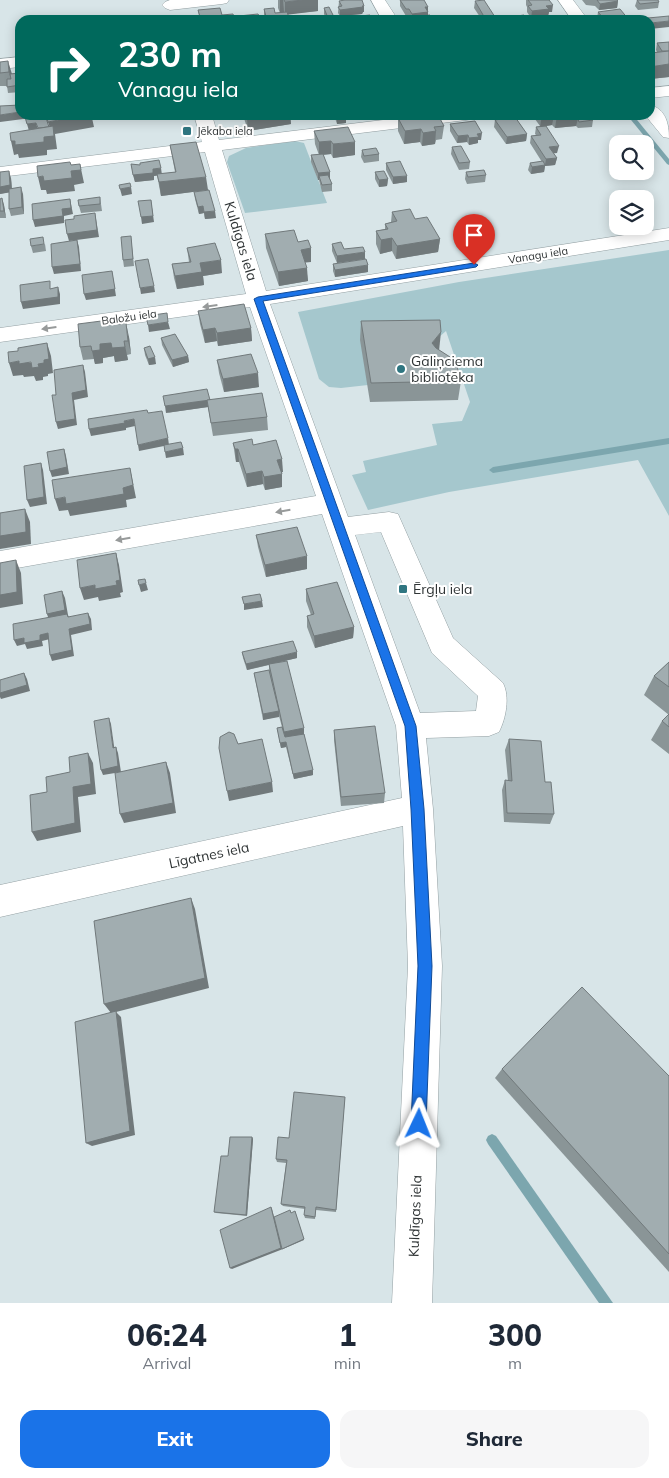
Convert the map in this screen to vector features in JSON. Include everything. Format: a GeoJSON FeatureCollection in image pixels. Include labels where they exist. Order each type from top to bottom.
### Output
{"type":"FeatureCollection","features":[{"type":"Feature","properties":{"kind":"street"},"geometry":{"type":"LineString","coordinates":[[173,15],[169,2],[222,0]]}},
{"type":"Feature","properties":{"kind":"street"},"geometry":{"type":"LineString","coordinates":[[378,0],[387,15]]}},
{"type":"Feature","properties":{"kind":"street"},"geometry":{"type":"LineString","coordinates":[[564,0],[576,15]]}},
{"type":"Feature","properties":{"kind":"street"},"geometry":{"type":"LineString","coordinates":[[0,64],[15,62]]}},
{"type":"Feature","properties":{"kind":"street"},"geometry":{"type":"LineString","coordinates":[[655,92],[669,91]]}},
{"type":"Feature","properties":{"kind":"street"},"geometry":{"type":"LineString","coordinates":[[655,116],[669,133]]}},
{"type":"Feature","properties":{"kind":"street","name":"Kuldīgas iela"},"geometry":{"type":"LineString","coordinates":[[204,120],[258,299],[410,726],[418,809],[425,966],[412,1303]]}},
{"type":"Feature","properties":{"kind":"street"},"geometry":{"type":"LineString","coordinates":[[0,172],[212,148],[416,120]]}},
{"type":"Feature","properties":{"kind":"street","name":"Vanagu iela"},"geometry":{"type":"LineString","coordinates":[[258,299],[669,234]]}},
{"type":"Feature","properties":{"kind":"street","name":"Baložu iela"},"geometry":{"type":"LineString","coordinates":[[0,335],[258,299]]}},
{"type":"Feature","properties":{"kind":"street"},"geometry":{"type":"LineString","coordinates":[[0,561],[331,502]]}},
{"type":"Feature","properties":{"kind":"street"},"geometry":{"type":"LineString","coordinates":[[340,528],[388,521],[442,644],[493,692],[489,723],[410,726]]}},
{"type":"Feature","properties":{"kind":"street","name":"Līgatnes iela"},"geometry":{"type":"LineString","coordinates":[[0,901],[418,809]]}},
{"type":"Feature","properties":{"kind":"shaded area"},"geometry":{"type":"Polygon","coordinates":[[[295,141],[304,143],[327,203],[245,213],[227,162],[229,156],[246,148],[295,141]]]}},
{"type":"Feature","properties":{"kind":"shaded area"},"geometry":{"type":"Polygon","coordinates":[[[669,250],[669,516],[638,460],[449,492],[368,510],[352,475],[366,472],[363,461],[437,445],[432,424],[462,421],[470,402],[446,331],[438,338],[361,340],[368,385],[341,388],[329,387],[319,379],[298,312],[459,282],[669,250]]]}},
{"type":"Feature","properties":{"kind":"building"},"geometry":{"type":"Polygon","coordinates":[[[284,0],[303,0],[285,2],[284,0]]]}},
{"type":"Feature","properties":{"kind":"building"},"geometry":{"type":"Polygon","coordinates":[[[362,0],[364,6],[340,10],[338,7],[342,6],[339,1],[362,0]]]}},
{"type":"Feature","properties":{"kind":"building"},"geometry":{"type":"Polygon","coordinates":[[[400,0],[424,0],[428,7],[425,7],[428,12],[412,14],[400,0]]]}},
{"type":"Feature","properties":{"kind":"building"},"geometry":{"type":"Polygon","coordinates":[[[484,0],[494,15],[483,15],[475,1],[484,0]]]}},
{"type":"Feature","properties":{"kind":"building"},"geometry":{"type":"Polygon","coordinates":[[[528,0],[549,0],[553,5],[546,6],[549,9],[532,11],[528,6],[532,5],[528,0]]]}},
{"type":"Feature","properties":{"kind":"building"},"geometry":{"type":"Polygon","coordinates":[[[597,0],[617,0],[618,1],[600,4],[597,0]]]}},
{"type":"Feature","properties":{"kind":"building"},"geometry":{"type":"Polygon","coordinates":[[[637,0],[658,0],[659,2],[640,4],[637,0]]]}},
{"type":"Feature","properties":{"kind":"building"},"geometry":{"type":"Polygon","coordinates":[[[329,7],[333,15],[327,15],[324,8],[329,7]]]}},
{"type":"Feature","properties":{"kind":"building"},"geometry":{"type":"Polygon","coordinates":[[[220,8],[222,15],[199,15],[198,10],[220,8]]]}},
{"type":"Feature","properties":{"kind":"building"},"geometry":{"type":"Polygon","coordinates":[[[274,8],[275,13],[287,12],[288,15],[266,15],[264,9],[274,8]]]}},
{"type":"Feature","properties":{"kind":"building"},"geometry":{"type":"Polygon","coordinates":[[[620,9],[625,15],[601,15],[598,12],[620,9]]]}},
{"type":"Feature","properties":{"kind":"building"},"geometry":{"type":"Polygon","coordinates":[[[669,16],[669,21],[655,23],[655,17],[669,16]]]}},
{"type":"Feature","properties":{"kind":"building"},"geometry":{"type":"Polygon","coordinates":[[[669,42],[669,51],[662,51],[657,43],[669,42]]]}},
{"type":"Feature","properties":{"kind":"building"},"geometry":{"type":"Polygon","coordinates":[[[669,51],[669,64],[655,66],[655,52],[669,51]]]}},
{"type":"Feature","properties":{"kind":"building"},"geometry":{"type":"Polygon","coordinates":[[[8,61],[9,72],[0,73],[0,62],[8,61]]]}},
{"type":"Feature","properties":{"kind":"building"},"geometry":{"type":"Polygon","coordinates":[[[10,74],[15,74],[15,86],[7,87],[7,79],[11,79],[10,74]]]}},
{"type":"Feature","properties":{"kind":"building"},"geometry":{"type":"Polygon","coordinates":[[[15,105],[15,113],[0,115],[0,106],[15,105]]]}},
{"type":"Feature","properties":{"kind":"building"},"geometry":{"type":"Polygon","coordinates":[[[26,120],[47,120],[49,127],[38,128],[36,123],[27,124],[26,120]]]}},
{"type":"Feature","properties":{"kind":"building"},"geometry":{"type":"Polygon","coordinates":[[[399,120],[441,120],[444,126],[434,127],[436,131],[423,133],[421,129],[405,131],[399,120]]]}},
{"type":"Feature","properties":{"kind":"building"},"geometry":{"type":"Polygon","coordinates":[[[495,120],[517,120],[527,134],[507,137],[495,120]]]}},
{"type":"Feature","properties":{"kind":"building"},"geometry":{"type":"Polygon","coordinates":[[[475,121],[482,133],[477,134],[479,137],[458,136],[450,124],[475,121]]]}},
{"type":"Feature","properties":{"kind":"building"},"geometry":{"type":"Polygon","coordinates":[[[53,126],[54,136],[44,137],[44,142],[15,145],[15,141],[11,141],[10,133],[53,126]]]}},
{"type":"Feature","properties":{"kind":"building"},"geometry":{"type":"Polygon","coordinates":[[[546,126],[559,146],[549,147],[557,158],[546,159],[531,136],[541,135],[536,127],[546,126]]]}},
{"type":"Feature","properties":{"kind":"building"},"geometry":{"type":"Polygon","coordinates":[[[348,127],[355,142],[333,144],[331,141],[319,142],[314,131],[348,127]]]}},
{"type":"Feature","properties":{"kind":"building"},"geometry":{"type":"Polygon","coordinates":[[[196,142],[206,177],[159,182],[157,174],[176,172],[170,145],[196,142]]]}},
{"type":"Feature","properties":{"kind":"building"},"geometry":{"type":"Polygon","coordinates":[[[461,146],[470,162],[459,163],[452,147],[461,146]]]}},
{"type":"Feature","properties":{"kind":"building"},"geometry":{"type":"Polygon","coordinates":[[[376,148],[379,154],[364,156],[362,150],[376,148]]]}},
{"type":"Feature","properties":{"kind":"building"},"geometry":{"type":"Polygon","coordinates":[[[323,154],[330,172],[318,173],[311,155],[323,154]]]}},
{"type":"Feature","properties":{"kind":"building"},"geometry":{"type":"Polygon","coordinates":[[[159,160],[161,168],[153,169],[153,173],[133,175],[131,164],[140,165],[140,163],[159,160]]]}},
{"type":"Feature","properties":{"kind":"building"},"geometry":{"type":"Polygon","coordinates":[[[400,161],[407,176],[393,177],[386,163],[400,161]]]}},
{"type":"Feature","properties":{"kind":"building"},"geometry":{"type":"Polygon","coordinates":[[[543,161],[545,165],[532,167],[530,163],[543,161]]]}},
{"type":"Feature","properties":{"kind":"building"},"geometry":{"type":"Polygon","coordinates":[[[70,162],[71,165],[80,164],[81,170],[71,171],[72,178],[44,181],[43,176],[38,177],[37,166],[70,162]]]}},
{"type":"Feature","properties":{"kind":"building"},"geometry":{"type":"Polygon","coordinates":[[[484,170],[486,175],[468,177],[466,172],[484,170]]]}},
{"type":"Feature","properties":{"kind":"building"},"geometry":{"type":"Polygon","coordinates":[[[9,171],[10,185],[0,187],[0,172],[9,171]]]}},
{"type":"Feature","properties":{"kind":"building"},"geometry":{"type":"Polygon","coordinates":[[[384,171],[388,179],[379,180],[375,172],[384,171]]]}},
{"type":"Feature","properties":{"kind":"building"},"geometry":{"type":"Polygon","coordinates":[[[328,175],[332,184],[322,185],[319,176],[328,175]]]}},
{"type":"Feature","properties":{"kind":"building"},"geometry":{"type":"Polygon","coordinates":[[[130,183],[131,187],[120,189],[119,185],[130,183]]]}},
{"type":"Feature","properties":{"kind":"building"},"geometry":{"type":"Polygon","coordinates":[[[21,187],[22,207],[9,209],[9,189],[21,187]]]}},
{"type":"Feature","properties":{"kind":"building"},"geometry":{"type":"Polygon","coordinates":[[[209,190],[215,211],[204,212],[203,206],[198,207],[194,192],[209,190]]]}},
{"type":"Feature","properties":{"kind":"building"},"geometry":{"type":"Polygon","coordinates":[[[100,197],[100,204],[79,206],[78,200],[100,197]]]}},
{"type":"Feature","properties":{"kind":"building"},"geometry":{"type":"Polygon","coordinates":[[[2,198],[4,211],[0,211],[0,199],[2,198]]]}},
{"type":"Feature","properties":{"kind":"building"},"geometry":{"type":"Polygon","coordinates":[[[70,199],[71,208],[62,209],[63,216],[33,220],[32,204],[70,199]]]}},
{"type":"Feature","properties":{"kind":"building"},"geometry":{"type":"Polygon","coordinates":[[[151,200],[153,216],[141,217],[138,201],[151,200]]]}},
{"type":"Feature","properties":{"kind":"building"},"geometry":{"type":"Polygon","coordinates":[[[410,209],[415,219],[427,217],[440,239],[397,246],[392,238],[381,240],[376,231],[388,229],[385,224],[397,221],[392,212],[410,209]]]}},
{"type":"Feature","properties":{"kind":"building"},"geometry":{"type":"Polygon","coordinates":[[[95,213],[97,230],[67,234],[65,220],[74,219],[74,216],[95,213]]]}},
{"type":"Feature","properties":{"kind":"building"},"geometry":{"type":"Polygon","coordinates":[[[294,230],[298,242],[308,240],[311,248],[301,250],[307,268],[278,272],[265,234],[294,230]]]}},
{"type":"Feature","properties":{"kind":"building"},"geometry":{"type":"Polygon","coordinates":[[[131,236],[133,259],[123,260],[121,237],[131,236]]]}},
{"type":"Feature","properties":{"kind":"building"},"geometry":{"type":"Polygon","coordinates":[[[43,237],[44,244],[31,246],[30,239],[43,237]]]}},
{"type":"Feature","properties":{"kind":"building"},"geometry":{"type":"Polygon","coordinates":[[[77,240],[80,264],[52,267],[51,244],[77,240]]]}},
{"type":"Feature","properties":{"kind":"building"},"geometry":{"type":"Polygon","coordinates":[[[341,242],[344,249],[363,247],[365,252],[337,256],[332,244],[341,242]]]}},
{"type":"Feature","properties":{"kind":"building"},"geometry":{"type":"Polygon","coordinates":[[[215,243],[221,260],[200,263],[202,272],[175,276],[172,264],[191,262],[187,248],[215,243]]]}},
{"type":"Feature","properties":{"kind":"building"},"geometry":{"type":"Polygon","coordinates":[[[148,259],[154,286],[140,288],[135,261],[148,259]]]}},
{"type":"Feature","properties":{"kind":"building"},"geometry":{"type":"Polygon","coordinates":[[[366,259],[368,265],[335,270],[333,264],[366,259]]]}},
{"type":"Feature","properties":{"kind":"building"},"geometry":{"type":"Polygon","coordinates":[[[112,271],[115,289],[84,294],[82,275],[112,271]]]}},
{"type":"Feature","properties":{"kind":"building"},"geometry":{"type":"Polygon","coordinates":[[[50,281],[50,289],[58,287],[58,297],[21,302],[20,285],[50,281]]]}},
{"type":"Feature","properties":{"kind":"building"},"geometry":{"type":"Polygon","coordinates":[[[244,304],[251,328],[217,333],[215,328],[203,330],[198,311],[244,304]]]}},
{"type":"Feature","properties":{"kind":"building"},"geometry":{"type":"Polygon","coordinates":[[[167,313],[168,322],[148,325],[146,316],[167,313]]]}},
{"type":"Feature","properties":{"kind":"building"},"geometry":{"type":"Polygon","coordinates":[[[117,319],[118,324],[126,323],[128,341],[124,341],[125,347],[112,348],[111,343],[100,344],[100,350],[92,351],[91,346],[80,347],[78,324],[117,319]]]}},
{"type":"Feature","properties":{"kind":"building","name":"Gāliņciema bibliotēka"},"geometry":{"type":"Polygon","coordinates":[[[440,320],[441,332],[432,343],[450,357],[457,366],[461,381],[371,383],[361,321],[440,320]]]}},
{"type":"Feature","properties":{"kind":"building"},"geometry":{"type":"Polygon","coordinates":[[[175,334],[188,356],[172,360],[161,338],[175,334]]]}},
{"type":"Feature","properties":{"kind":"building"},"geometry":{"type":"Polygon","coordinates":[[[47,343],[49,359],[44,360],[44,363],[38,364],[39,367],[32,368],[31,362],[19,364],[19,361],[9,363],[8,352],[18,351],[18,348],[47,343]]]}},
{"type":"Feature","properties":{"kind":"building"},"geometry":{"type":"Polygon","coordinates":[[[150,346],[155,357],[148,359],[144,348],[150,346]]]}},
{"type":"Feature","properties":{"kind":"building"},"geometry":{"type":"Polygon","coordinates":[[[251,354],[258,373],[223,379],[217,360],[251,354]]]}},
{"type":"Feature","properties":{"kind":"building"},"geometry":{"type":"Polygon","coordinates":[[[83,365],[86,390],[72,393],[75,419],[56,422],[52,395],[56,395],[54,370],[83,365]]]}},
{"type":"Feature","properties":{"kind":"building"},"geometry":{"type":"Polygon","coordinates":[[[207,389],[210,400],[165,406],[163,396],[207,389]]]}},
{"type":"Feature","properties":{"kind":"building"},"geometry":{"type":"Polygon","coordinates":[[[262,393],[267,417],[211,423],[207,400],[262,393]]]}},
{"type":"Feature","properties":{"kind":"building"},"geometry":{"type":"Polygon","coordinates":[[[147,410],[148,413],[162,411],[168,438],[138,445],[134,419],[124,421],[125,423],[89,429],[88,419],[147,410]]]}},
{"type":"Feature","properties":{"kind":"building"},"geometry":{"type":"Polygon","coordinates":[[[252,439],[253,445],[276,440],[282,459],[277,460],[282,474],[264,477],[262,471],[246,474],[238,449],[235,449],[233,443],[252,439]]]}},
{"type":"Feature","properties":{"kind":"building"},"geometry":{"type":"Polygon","coordinates":[[[181,442],[183,448],[165,452],[164,445],[181,442]]]}},
{"type":"Feature","properties":{"kind":"building"},"geometry":{"type":"Polygon","coordinates":[[[64,449],[67,467],[50,471],[47,452],[64,449]]]}},
{"type":"Feature","properties":{"kind":"building"},"geometry":{"type":"Polygon","coordinates":[[[41,463],[44,497],[27,500],[24,466],[41,463]]]}},
{"type":"Feature","properties":{"kind":"building"},"geometry":{"type":"Polygon","coordinates":[[[130,468],[133,485],[123,488],[124,494],[66,504],[65,497],[55,499],[52,480],[130,468]]]}},
{"type":"Feature","properties":{"kind":"building"},"geometry":{"type":"Polygon","coordinates":[[[25,509],[26,532],[0,536],[0,513],[25,509]]]}},
{"type":"Feature","properties":{"kind":"building"},"geometry":{"type":"Polygon","coordinates":[[[297,527],[307,556],[265,565],[256,535],[297,527]]]}},
{"type":"Feature","properties":{"kind":"building"},"geometry":{"type":"Polygon","coordinates":[[[116,553],[120,580],[116,581],[117,585],[95,589],[95,585],[80,588],[77,560],[116,553]]]}},
{"type":"Feature","properties":{"kind":"building"},"geometry":{"type":"Polygon","coordinates":[[[16,560],[17,592],[0,595],[0,563],[16,560]]]}},
{"type":"Feature","properties":{"kind":"building"},"geometry":{"type":"Polygon","coordinates":[[[145,579],[146,583],[139,585],[138,580],[145,579]]]}},
{"type":"Feature","properties":{"kind":"building"},"geometry":{"type":"Polygon","coordinates":[[[337,582],[354,627],[314,636],[307,616],[314,614],[306,589],[337,582]]]}},
{"type":"Feature","properties":{"kind":"building"},"geometry":{"type":"Polygon","coordinates":[[[62,591],[65,610],[47,614],[44,595],[62,591]]]}},
{"type":"Feature","properties":{"kind":"building"},"geometry":{"type":"Polygon","coordinates":[[[260,594],[262,601],[244,604],[242,597],[260,594]]]}},
{"type":"Feature","properties":{"kind":"building"},"geometry":{"type":"Polygon","coordinates":[[[88,613],[90,624],[69,629],[72,650],[50,655],[48,633],[40,635],[40,640],[24,643],[24,638],[14,640],[13,624],[67,614],[68,617],[88,613]]]}},
{"type":"Feature","properties":{"kind":"building"},"geometry":{"type":"Polygon","coordinates":[[[293,641],[297,652],[246,664],[242,652],[293,641]]]}},
{"type":"Feature","properties":{"kind":"building"},"geometry":{"type":"Polygon","coordinates":[[[287,661],[304,728],[284,732],[269,664],[287,661]]]}},
{"type":"Feature","properties":{"kind":"building"},"geometry":{"type":"Polygon","coordinates":[[[669,662],[669,687],[654,676],[669,662]]]}},
{"type":"Feature","properties":{"kind":"building"},"geometry":{"type":"Polygon","coordinates":[[[269,670],[279,711],[263,714],[254,673],[269,670]]]}},
{"type":"Feature","properties":{"kind":"building"},"geometry":{"type":"Polygon","coordinates":[[[24,673],[27,685],[0,693],[0,680],[24,673]]]}},
{"type":"Feature","properties":{"kind":"building"},"geometry":{"type":"Polygon","coordinates":[[[669,714],[669,727],[662,721],[669,714]]]}},
{"type":"Feature","properties":{"kind":"building"},"geometry":{"type":"Polygon","coordinates":[[[109,718],[113,748],[116,747],[118,766],[101,770],[94,721],[109,718]]]}},
{"type":"Feature","properties":{"kind":"building"},"geometry":{"type":"Polygon","coordinates":[[[375,726],[385,793],[341,797],[334,730],[375,726]]]}},
{"type":"Feature","properties":{"kind":"building"},"geometry":{"type":"Polygon","coordinates":[[[282,727],[285,737],[304,734],[313,770],[293,774],[286,742],[280,743],[277,728],[282,727]]]}},
{"type":"Feature","properties":{"kind":"building"},"geometry":{"type":"Polygon","coordinates":[[[229,732],[234,734],[238,744],[262,739],[272,782],[227,791],[219,748],[220,737],[229,732]]]}},
{"type":"Feature","properties":{"kind":"building"},"geometry":{"type":"Polygon","coordinates":[[[509,739],[541,741],[545,782],[551,782],[554,814],[507,813],[505,780],[512,781],[509,739]]]}},
{"type":"Feature","properties":{"kind":"building"},"geometry":{"type":"Polygon","coordinates":[[[88,753],[91,784],[73,787],[75,823],[32,832],[30,795],[47,792],[46,777],[70,772],[69,757],[88,753]]]}},
{"type":"Feature","properties":{"kind":"building"},"geometry":{"type":"Polygon","coordinates":[[[166,762],[173,803],[120,814],[115,773],[166,762]]]}},
{"type":"Feature","properties":{"kind":"building"},"geometry":{"type":"Polygon","coordinates":[[[191,898],[205,978],[104,1004],[94,921],[191,898]]]}},
{"type":"Feature","properties":{"kind":"building"},"geometry":{"type":"Polygon","coordinates":[[[582,987],[669,1076],[669,1254],[502,1069],[582,987]]]}},
{"type":"Feature","properties":{"kind":"building"},"geometry":{"type":"Polygon","coordinates":[[[116,1011],[130,1131],[86,1143],[75,1022],[116,1011]]]}},
{"type":"Feature","properties":{"kind":"building"},"geometry":{"type":"Polygon","coordinates":[[[294,1092],[345,1097],[336,1210],[316,1207],[315,1217],[304,1215],[305,1207],[281,1204],[287,1160],[276,1159],[278,1137],[289,1138],[294,1092]]]}},
{"type":"Feature","properties":{"kind":"building"},"geometry":{"type":"Polygon","coordinates":[[[230,1137],[252,1137],[246,1215],[214,1212],[221,1156],[228,1156],[230,1137]]]}},
{"type":"Feature","properties":{"kind":"building"},"geometry":{"type":"Polygon","coordinates":[[[271,1207],[281,1248],[230,1268],[220,1230],[271,1207]]]}},
{"type":"Feature","properties":{"kind":"building"},"geometry":{"type":"Polygon","coordinates":[[[290,1210],[291,1213],[295,1211],[304,1239],[282,1249],[274,1217],[290,1210]]]}},
{"type":"Feature","properties":{"kind":"waterway"},"geometry":{"type":"LineString","coordinates":[[634,120],[669,163]]}},
{"type":"Feature","properties":{"kind":"waterway"},"geometry":{"type":"LineString","coordinates":[[493,470],[669,441]]}},
{"type":"Feature","properties":{"kind":"waterway"},"geometry":{"type":"LineString","coordinates":[[492,1140],[607,1303]]}},
{"type":"Feature","properties":{"kind":"place","name":"Jēkaba iela"},"geometry":{"type":"Point","coordinates":[187,131]}},
{"type":"Feature","properties":{"kind":"place","name":"Gāliņciema bibliotēka"},"geometry":{"type":"Point","coordinates":[401,369]}},
{"type":"Feature","properties":{"kind":"place","name":"Ērgļu iela"},"geometry":{"type":"Point","coordinates":[403,589]}},
{"type":"Feature","properties":{"kind":"route"},"geometry":{"type":"LineString","coordinates":[[419,1124],[425,966],[418,809],[410,726],[258,299],[474,265]]}}]}
